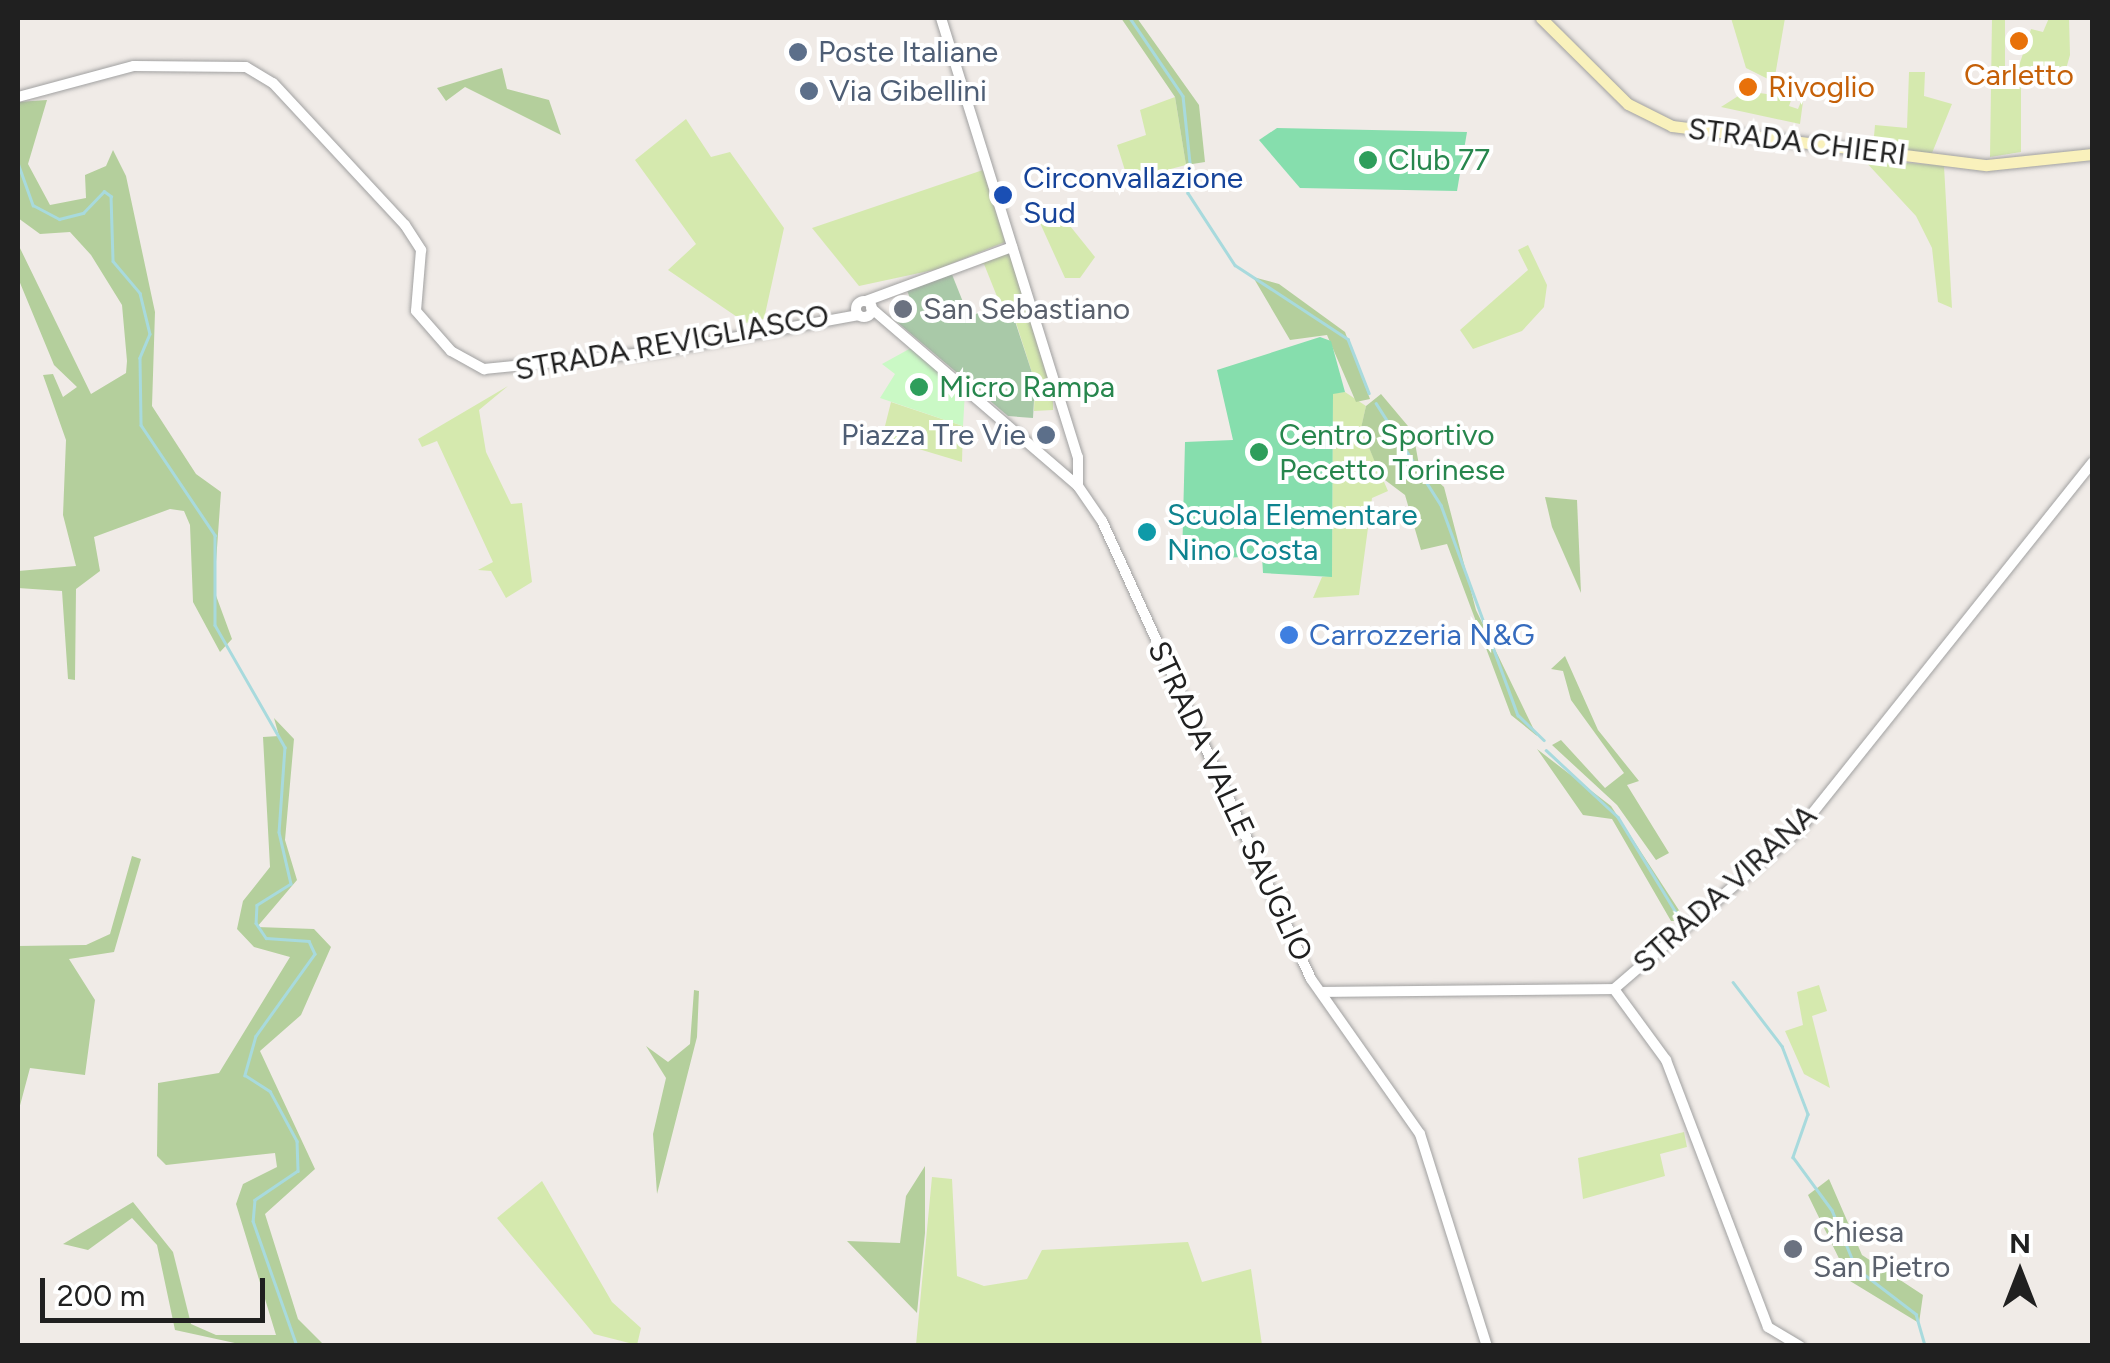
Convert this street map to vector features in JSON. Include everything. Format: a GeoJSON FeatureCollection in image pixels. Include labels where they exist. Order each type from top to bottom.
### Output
{"type":"FeatureCollection","features":[{"type":"Feature","properties":{"kind":"main road","name":"STRADA CHIERI"},"geometry":{"type":"LineString","coordinates":[[1541,18],[1628,104],[1672,126],[1987,165],[2092,154]]}},
{"type":"Feature","properties":{"kind":"street"},"geometry":{"type":"LineString","coordinates":[[940,18],[1078,458],[1078,486]]}},
{"type":"Feature","properties":{"kind":"street","name":"STRADA REVIGLIASCO"},"geometry":{"type":"LineString","coordinates":[[23,97],[134,66],[246,67],[273,83],[406,225],[420,250],[416,311],[451,352],[502,372],[571,354],[620,354],[843,314],[1012,247]]}},
{"type":"Feature","properties":{"kind":"street","name":"STRADA VALLE SAUGLIO"},"geometry":{"type":"LineString","coordinates":[[867,307],[884,317],[1078,486],[1320,992],[1420,1134],[1487,1346]]}},
{"type":"Feature","properties":{"kind":"street","name":"STRADA VIRANA"},"geometry":{"type":"LineString","coordinates":[[1320,992],[1614,988],[1799,830],[2092,462]]}},
{"type":"Feature","properties":{"kind":"street"},"geometry":{"type":"LineString","coordinates":[[1614,988],[1666,1060],[1768,1327],[1800,1346]]}},
{"type":"Feature","properties":{"kind":"green space"},"geometry":{"type":"Polygon","coordinates":[[[1121,18],[1137,18],[1199,105],[1205,162],[1186,165],[1175,97],[1121,18]]]}},
{"type":"Feature","properties":{"kind":"green space"},"geometry":{"type":"Polygon","coordinates":[[[1731,18],[1785,18],[1774,82],[1746,68],[1731,18]]]}},
{"type":"Feature","properties":{"kind":"green space"},"geometry":{"type":"Polygon","coordinates":[[[1992,18],[2005,18],[2005,69],[2018,69],[2031,29],[2043,32],[2049,18],[2069,18],[2070,55],[2062,83],[2021,84],[2021,152],[1990,157],[1992,18]]]}},
{"type":"Feature","properties":{"kind":"green space"},"geometry":{"type":"Polygon","coordinates":[[[502,68],[507,89],[549,100],[561,135],[465,87],[446,101],[437,88],[502,68]]]}},
{"type":"Feature","properties":{"kind":"green space"},"geometry":{"type":"Polygon","coordinates":[[[1909,72],[1925,72],[1924,96],[1952,104],[1932,153],[1873,147],[1875,125],[1907,128],[1909,72]]]}},
{"type":"Feature","properties":{"kind":"green space"},"geometry":{"type":"Polygon","coordinates":[[[1772,88],[1793,95],[1789,106],[1798,109],[1804,94],[1800,124],[1721,107],[1746,91],[1780,96],[1772,88]]]}},
{"type":"Feature","properties":{"kind":"green space"},"geometry":{"type":"Polygon","coordinates":[[[1175,97],[1186,165],[1128,180],[1117,145],[1146,135],[1140,110],[1175,97]]]}},
{"type":"Feature","properties":{"kind":"green space"},"geometry":{"type":"Polygon","coordinates":[[[47,100],[28,164],[50,205],[86,198],[85,175],[106,166],[113,150],[126,176],[155,312],[152,406],[196,474],[221,492],[214,590],[232,639],[220,652],[193,602],[190,525],[184,511],[170,509],[94,537],[100,571],[76,589],[75,680],[68,679],[62,591],[18,588],[18,571],[76,566],[63,515],[66,440],[43,375],[53,374],[63,397],[77,387],[54,365],[18,278],[18,244],[91,394],[126,373],[127,361],[122,305],[91,255],[70,232],[40,234],[18,218],[18,102],[47,100]]]}},
{"type":"Feature","properties":{"kind":"green space"},"geometry":{"type":"Polygon","coordinates":[[[686,119],[711,157],[730,152],[784,228],[764,319],[746,323],[668,270],[696,244],[635,160],[686,119]]]}},
{"type":"Feature","properties":{"kind":"green space","name":"Club 77"},"geometry":{"type":"Polygon","coordinates":[[[1277,128],[1467,132],[1457,191],[1300,188],[1259,140],[1277,128]]]}},
{"type":"Feature","properties":{"kind":"green space"},"geometry":{"type":"Polygon","coordinates":[[[1863,159],[1944,166],[1952,308],[1938,302],[1932,248],[1916,216],[1863,159]]]}},
{"type":"Feature","properties":{"kind":"green space"},"geometry":{"type":"Polygon","coordinates":[[[983,170],[1005,242],[938,269],[859,286],[812,228],[983,170]]]}},
{"type":"Feature","properties":{"kind":"green space"},"geometry":{"type":"Polygon","coordinates":[[[1054,206],[1095,257],[1080,278],[1065,278],[1035,212],[1054,206]]]}},
{"type":"Feature","properties":{"kind":"green space"},"geometry":{"type":"Polygon","coordinates":[[[1528,245],[1547,285],[1544,307],[1522,331],[1473,349],[1460,330],[1528,270],[1518,250],[1528,245]]]}},
{"type":"Feature","properties":{"kind":"green space"},"geometry":{"type":"Polygon","coordinates":[[[1009,252],[1053,396],[1053,410],[1034,411],[1035,382],[1009,301],[1000,304],[984,264],[970,265],[1009,252]]]}},
{"type":"Feature","properties":{"kind":"green space"},"geometry":{"type":"Polygon","coordinates":[[[951,272],[969,317],[1008,300],[1035,382],[1033,418],[1008,416],[890,316],[915,313],[907,290],[951,272]]]}},
{"type":"Feature","properties":{"kind":"green space"},"geometry":{"type":"Polygon","coordinates":[[[1253,277],[1279,284],[1345,332],[1370,399],[1356,402],[1327,335],[1290,340],[1253,277]]]}},
{"type":"Feature","properties":{"kind":"green space","name":"Centro Sportivo Pecetto Torinese"},"geometry":{"type":"Polygon","coordinates":[[[1320,337],[1331,341],[1345,392],[1333,394],[1332,577],[1263,573],[1262,556],[1182,560],[1185,442],[1233,440],[1217,370],[1320,337]]]}},
{"type":"Feature","properties":{"kind":"green space"},"geometry":{"type":"Polygon","coordinates":[[[911,348],[965,392],[963,426],[880,398],[895,374],[882,364],[911,348]]]}},
{"type":"Feature","properties":{"kind":"green space"},"geometry":{"type":"Polygon","coordinates":[[[508,386],[479,410],[486,452],[511,504],[522,503],[532,582],[506,598],[491,571],[478,570],[493,562],[437,441],[422,447],[418,439],[508,386]]]}},
{"type":"Feature","properties":{"kind":"green space"},"geometry":{"type":"Polygon","coordinates":[[[1345,392],[1366,406],[1361,429],[1388,491],[1372,498],[1359,595],[1313,598],[1322,577],[1332,576],[1333,393],[1345,392]]]}},
{"type":"Feature","properties":{"kind":"green space"},"geometry":{"type":"Polygon","coordinates":[[[1381,394],[1413,432],[1419,465],[1444,487],[1476,610],[1537,736],[1511,715],[1447,544],[1421,550],[1405,495],[1381,477],[1361,428],[1366,406],[1381,394]]]}},
{"type":"Feature","properties":{"kind":"green space"},"geometry":{"type":"Polygon","coordinates":[[[891,402],[963,426],[962,462],[882,438],[891,402]]]}},
{"type":"Feature","properties":{"kind":"green space"},"geometry":{"type":"Polygon","coordinates":[[[1545,497],[1577,500],[1581,593],[1552,527],[1545,497]]]}},
{"type":"Feature","properties":{"kind":"green space"},"geometry":{"type":"Polygon","coordinates":[[[1565,656],[1598,730],[1639,781],[1627,785],[1669,853],[1656,860],[1617,805],[1552,745],[1561,740],[1605,788],[1624,773],[1571,700],[1563,671],[1551,669],[1565,656]]]}},
{"type":"Feature","properties":{"kind":"green space"},"geometry":{"type":"Polygon","coordinates":[[[274,718],[294,739],[285,840],[297,880],[257,927],[314,929],[331,947],[301,1015],[260,1051],[315,1169],[265,1214],[298,1319],[324,1345],[244,1345],[175,1330],[157,1245],[132,1218],[88,1250],[63,1244],[133,1202],[173,1252],[191,1324],[216,1335],[276,1335],[236,1204],[243,1184],[277,1167],[275,1153],[166,1165],[157,1156],[158,1083],[219,1073],[290,957],[254,947],[237,929],[243,901],[270,867],[263,737],[279,736],[274,718]]]}},
{"type":"Feature","properties":{"kind":"green space"},"geometry":{"type":"Polygon","coordinates":[[[1537,749],[1611,806],[1686,921],[1671,921],[1612,819],[1583,815],[1537,749]]]}},
{"type":"Feature","properties":{"kind":"green space"},"geometry":{"type":"Polygon","coordinates":[[[132,856],[141,859],[114,952],[69,959],[95,1000],[85,1075],[30,1068],[18,1113],[18,946],[86,945],[110,934],[132,856]]]}},
{"type":"Feature","properties":{"kind":"green space"},"geometry":{"type":"Polygon","coordinates":[[[1819,985],[1827,1011],[1812,1016],[1830,1088],[1804,1074],[1785,1031],[1803,1025],[1797,992],[1819,985]]]}},
{"type":"Feature","properties":{"kind":"green space"},"geometry":{"type":"Polygon","coordinates":[[[694,990],[699,991],[697,1037],[657,1194],[653,1134],[666,1078],[646,1046],[668,1062],[690,1044],[694,990]]]}},
{"type":"Feature","properties":{"kind":"green space"},"geometry":{"type":"Polygon","coordinates":[[[1684,1132],[1687,1147],[1660,1154],[1665,1176],[1583,1199],[1578,1158],[1684,1132]]]}},
{"type":"Feature","properties":{"kind":"green space"},"geometry":{"type":"Polygon","coordinates":[[[925,1166],[925,1233],[917,1313],[847,1241],[900,1243],[906,1196],[925,1166]]]}},
{"type":"Feature","properties":{"kind":"green space"},"geometry":{"type":"Polygon","coordinates":[[[932,1177],[952,1179],[957,1276],[984,1286],[1027,1279],[1042,1250],[1188,1242],[1202,1282],[1251,1269],[1262,1345],[916,1345],[932,1177]]]}},
{"type":"Feature","properties":{"kind":"green space"},"geometry":{"type":"Polygon","coordinates":[[[1829,1179],[1862,1255],[1923,1295],[1919,1323],[1850,1281],[1808,1195],[1829,1179]]]}},
{"type":"Feature","properties":{"kind":"green space"},"geometry":{"type":"Polygon","coordinates":[[[542,1181],[612,1302],[641,1328],[637,1345],[594,1334],[497,1218],[542,1181]]]}},
{"type":"Feature","properties":{"kind":"waterway"},"geometry":{"type":"LineString","coordinates":[[1130,18],[1183,96],[1190,163]]}},
{"type":"Feature","properties":{"kind":"waterway"},"geometry":{"type":"LineString","coordinates":[[18,102],[18,152]]}},
{"type":"Feature","properties":{"kind":"waterway"},"geometry":{"type":"LineString","coordinates":[[18,163],[33,205],[59,219],[83,213],[104,191],[111,196],[113,261],[140,293],[150,334],[140,358],[141,425],[215,535],[215,625],[285,747],[279,832],[291,884],[257,905],[256,923],[266,938],[309,941],[315,954],[256,1036],[245,1075],[270,1091],[297,1141],[298,1171],[255,1200],[253,1221],[297,1346]]}},
{"type":"Feature","properties":{"kind":"waterway"},"geometry":{"type":"LineString","coordinates":[[1187,176],[1188,193],[1235,265],[1348,339],[1369,393]]}},
{"type":"Feature","properties":{"kind":"waterway"},"geometry":{"type":"LineString","coordinates":[[1376,403],[1441,505],[1518,715],[1544,740]]}},
{"type":"Feature","properties":{"kind":"waterway"},"geometry":{"type":"LineString","coordinates":[[1546,750],[1618,817],[1680,919]]}},
{"type":"Feature","properties":{"kind":"waterway"},"geometry":{"type":"LineString","coordinates":[[1733,982],[1782,1046],[1808,1114],[1793,1157],[1832,1210],[1856,1268],[1916,1314],[1925,1346]]}},
{"type":"Feature","properties":{"kind":"place","name":"Carletto"},"geometry":{"type":"Point","coordinates":[2019,41]}},
{"type":"Feature","properties":{"kind":"place","name":"Poste Italiane"},"geometry":{"type":"Point","coordinates":[798,52]}},
{"type":"Feature","properties":{"kind":"place","name":"Rivoglio"},"geometry":{"type":"Point","coordinates":[1748,87]}},
{"type":"Feature","properties":{"kind":"place","name":"Via Gibellini"},"geometry":{"type":"Point","coordinates":[809,91]}},
{"type":"Feature","properties":{"kind":"place","name":"Club 77"},"geometry":{"type":"Point","coordinates":[1368,160]}},
{"type":"Feature","properties":{"kind":"place","name":"Circonvallazione Sud"},"geometry":{"type":"Point","coordinates":[1003,195]}},
{"type":"Feature","properties":{"kind":"place","name":"San Sebastiano"},"geometry":{"type":"Point","coordinates":[903,309]}},
{"type":"Feature","properties":{"kind":"place","name":"Micro Rampa"},"geometry":{"type":"Point","coordinates":[919,387]}},
{"type":"Feature","properties":{"kind":"place","name":"Piazza Tre Vie"},"geometry":{"type":"Point","coordinates":[1046,435]}},
{"type":"Feature","properties":{"kind":"place","name":"Centro Sportivo Pecetto Torinese"},"geometry":{"type":"Point","coordinates":[1259,452]}},
{"type":"Feature","properties":{"kind":"place","name":"Scuola Elementare Nino Costa"},"geometry":{"type":"Point","coordinates":[1147,532]}},
{"type":"Feature","properties":{"kind":"place","name":"Carrozzeria N&G"},"geometry":{"type":"Point","coordinates":[1289,635]}},
{"type":"Feature","properties":{"kind":"place","name":"Chiesa San Pietro"},"geometry":{"type":"Point","coordinates":[1793,1249]}}]}
